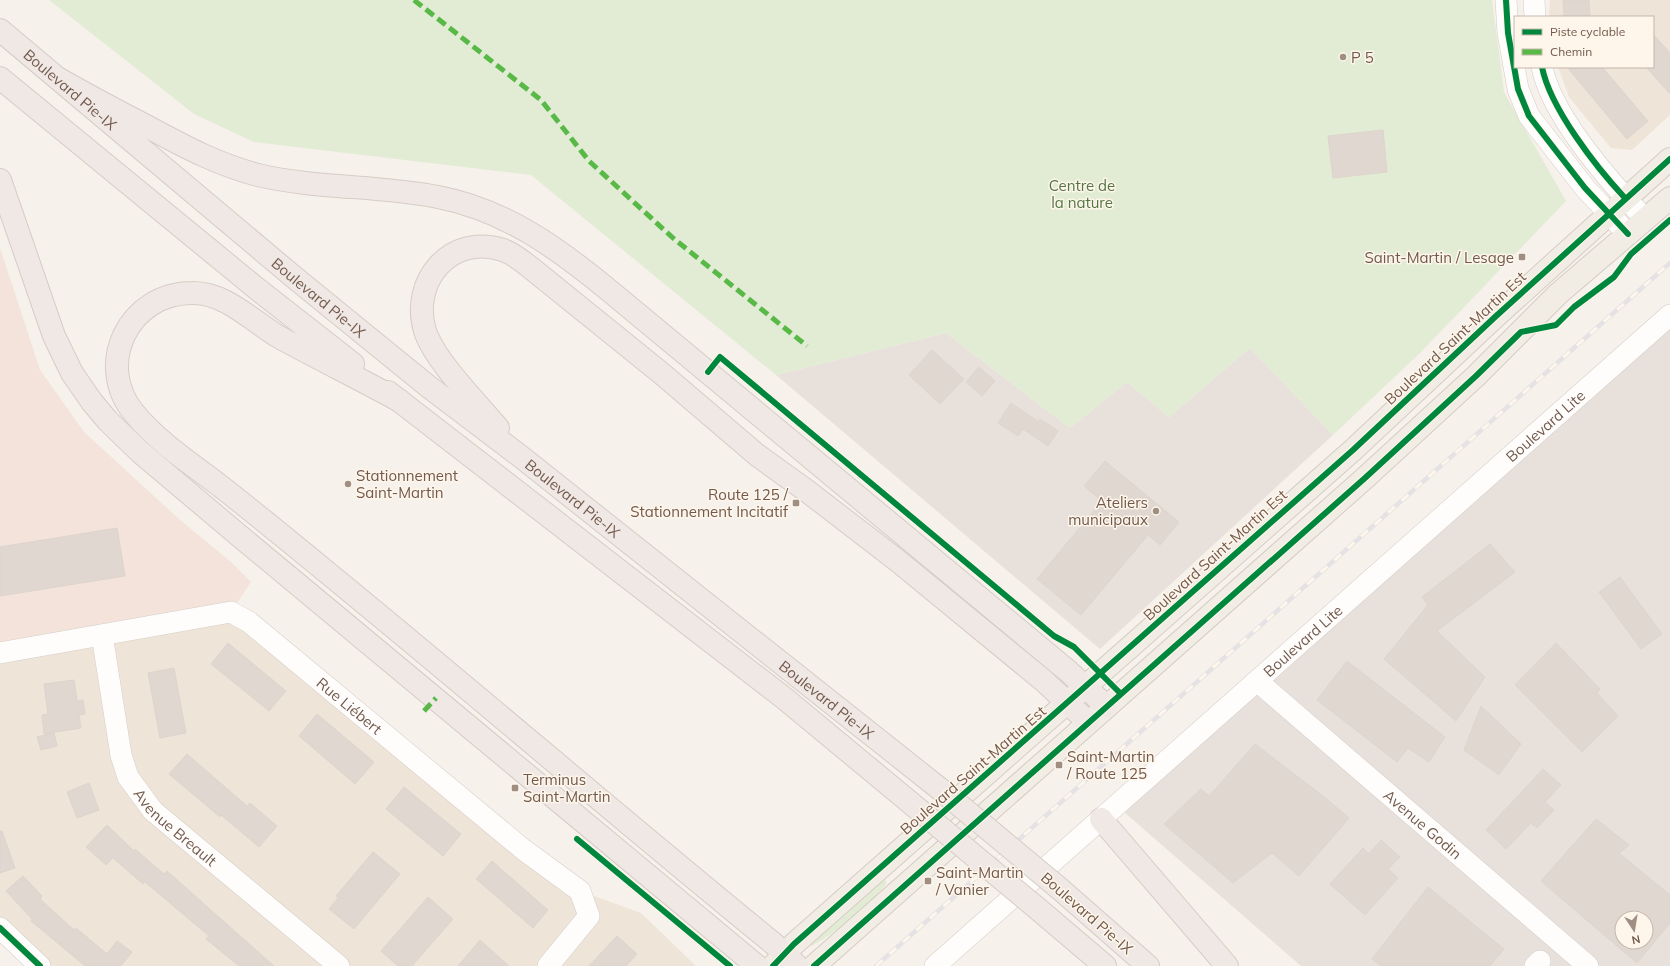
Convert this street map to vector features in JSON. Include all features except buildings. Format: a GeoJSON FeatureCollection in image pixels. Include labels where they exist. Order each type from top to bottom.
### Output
{"type":"FeatureCollection","features":[{"type":"Feature","properties":{"kind":"highway","name":"Boulevard Pie-IX"},"geometry":{"type":"LineString","coordinates":[[0,30],[374,343],[520,456],[940,789],[1060,889],[1148,966]]}},
{"type":"Feature","properties":{"kind":"highway","name":"Boulevard Pie-IX"},"geometry":{"type":"LineString","coordinates":[[0,78],[250,283],[784,698],[1105,966]]}},
{"type":"Feature","properties":{"kind":"highway"},"geometry":{"type":"LineString","coordinates":[[59,80],[194,152],[230,166],[275,178],[438,197],[488,212],[536,235],[601,283],[1086,687],[1106,706]]}},
{"type":"Feature","properties":{"kind":"highway"},"geometry":{"type":"LineString","coordinates":[[0,180],[46,315],[60,349],[82,389],[112,426],[236,533],[757,966]]}},
{"type":"Feature","properties":{"kind":"highway"},"geometry":{"type":"LineString","coordinates":[[520,456],[441,359],[431,345],[424,325],[422,299],[431,274],[449,257],[468,249],[482,247],[496,248],[508,252],[521,260],[665,376],[758,456],[807,490],[898,561],[1044,681],[1088,722]]}},
{"type":"Feature","properties":{"kind":"highway"},"geometry":{"type":"LineString","coordinates":[[400,401],[277,335],[228,304],[203,294],[187,293],[169,297],[144,310],[127,330],[118,352],[117,372],[124,398],[136,415],[155,435],[266,522],[371,609],[785,962]]}},
{"type":"Feature","properties":{"kind":"highway"},"geometry":{"type":"LineString","coordinates":[[1100,819],[1227,966]]}},
{"type":"Feature","properties":{"kind":"main road","name":"Boulevard Saint-Martin Est"},"geometry":{"type":"LineString","coordinates":[[785,962],[1086,687],[1381,426],[1494,317],[1608,213],[1670,159]]}},
{"type":"Feature","properties":{"kind":"main road"},"geometry":{"type":"LineString","coordinates":[[814,966],[1365,478],[1476,376],[1558,294],[1670,198]]}},
{"type":"Feature","properties":{"kind":"street"},"geometry":{"type":"LineString","coordinates":[[1506,0],[1508,33],[1514,67]]}},
{"type":"Feature","properties":{"kind":"street"},"geometry":{"type":"LineString","coordinates":[[1534,0],[1535,16]]}},
{"type":"Feature","properties":{"kind":"street"},"geometry":{"type":"LineString","coordinates":[[1514,68],[1518,89],[1529,116],[1585,188],[1628,234]]}},
{"type":"Feature","properties":{"kind":"street"},"geometry":{"type":"LineString","coordinates":[[1542,68],[1545,79],[1564,116],[1600,168],[1645,219]]}},
{"type":"Feature","properties":{"kind":"street","name":"Boulevard Lite"},"geometry":{"type":"LineString","coordinates":[[935,966],[1670,315]]}},
{"type":"Feature","properties":{"kind":"street","name":"Rue Liébert"},"geometry":{"type":"LineString","coordinates":[[0,653],[231,612],[249,622],[524,850],[580,891],[589,916],[548,966]]}},
{"type":"Feature","properties":{"kind":"street","name":"Avenue Breault"},"geometry":{"type":"LineString","coordinates":[[102,635],[121,756],[128,777],[152,812],[339,966]]}},
{"type":"Feature","properties":{"kind":"street","name":"Avenue Godin"},"geometry":{"type":"LineString","coordinates":[[1257,681],[1588,966]]}},
{"type":"Feature","properties":{"kind":"street"},"geometry":{"type":"LineString","coordinates":[[0,928],[40,966]]}},
{"type":"Feature","properties":{"kind":"shaded area"},"geometry":{"type":"Polygon","coordinates":[[[1550,0],[1670,0],[1670,115],[1632,150],[1611,148],[1569,97],[1558,68],[1654,68],[1654,16],[1549,16],[1550,0]]]}},
{"type":"Feature","properties":{"kind":"shaded area"},"geometry":{"type":"Polygon","coordinates":[[[0,248],[40,370],[84,432],[180,520],[231,562],[251,582],[231,612],[0,653],[0,248]]]}},
{"type":"Feature","properties":{"kind":"shaded area"},"geometry":{"type":"Polygon","coordinates":[[[1670,315],[1670,966],[1301,966],[1124,812],[1670,315]]]}},
{"type":"Feature","properties":{"kind":"shaded area"},"geometry":{"type":"Polygon","coordinates":[[[946,333],[1070,428],[1127,382],[1169,417],[1250,348],[1333,435],[1100,649],[776,375],[946,333]]]}},
{"type":"Feature","properties":{"kind":"shaded area"},"geometry":{"type":"Polygon","coordinates":[[[231,612],[580,891],[641,913],[696,966],[41,966],[0,928],[0,653],[231,612]]]}},
{"type":"Feature","properties":{"kind":"green space","name":"Centre de la nature"},"geometry":{"type":"Polygon","coordinates":[[[49,0],[1492,0],[1504,92],[1566,201],[1420,353],[1333,435],[1250,348],[1169,417],[1127,382],[1070,428],[946,333],[776,375],[531,175],[254,142],[194,114],[49,0]]]}},
{"type":"Feature","properties":{"kind":"green space"},"geometry":{"type":"Polygon","coordinates":[[[884,879],[887,883],[861,910],[833,933],[812,946],[810,945],[884,879]]]}},
{"type":"Feature","properties":{"kind":"railway"},"geometry":{"type":"LineString","coordinates":[[876,966],[1670,263]]}},
{"type":"Feature","properties":{"kind":"marked path"},"geometry":{"type":"LineString","coordinates":[[414,0],[541,100],[589,161],[673,238],[807,346]]}},
{"type":"Feature","properties":{"kind":"marked path"},"geometry":{"type":"LineString","coordinates":[[424,711],[436,698]]}},
{"type":"Feature","properties":{"kind":"cycle path"},"geometry":{"type":"LineString","coordinates":[[1506,0],[1508,33],[1514,67]]}},
{"type":"Feature","properties":{"kind":"cycle path"},"geometry":{"type":"LineString","coordinates":[[1514,68],[1518,89],[1529,116],[1585,188],[1628,234]]}},
{"type":"Feature","properties":{"kind":"cycle path"},"geometry":{"type":"LineString","coordinates":[[1542,68],[1554,100],[1564,118],[1588,154],[1625,198]]}},
{"type":"Feature","properties":{"kind":"cycle path"},"geometry":{"type":"LineString","coordinates":[[773,966],[794,944],[1353,450],[1495,317],[1670,159]]}},
{"type":"Feature","properties":{"kind":"cycle path"},"geometry":{"type":"LineString","coordinates":[[814,966],[1365,478],[1476,376],[1521,332],[1556,325],[1574,307],[1614,277],[1631,254],[1670,220]]}},
{"type":"Feature","properties":{"kind":"cycle path"},"geometry":{"type":"LineString","coordinates":[[708,372],[720,357],[1054,636],[1074,647],[1120,693]]}},
{"type":"Feature","properties":{"kind":"cycle path"},"geometry":{"type":"LineString","coordinates":[[577,839],[730,966]]}},
{"type":"Feature","properties":{"kind":"cycle path"},"geometry":{"type":"LineString","coordinates":[[0,928],[40,966]]}},
{"type":"Feature","properties":{"kind":"place","name":"P 5"},"geometry":{"type":"Point","coordinates":[1343,57]}},
{"type":"Feature","properties":{"kind":"place","name":"Saint-Martin / Lesage"},"geometry":{"type":"Point","coordinates":[1522,257]}},
{"type":"Feature","properties":{"kind":"place","name":"Stationnement Saint-Martin"},"geometry":{"type":"Point","coordinates":[348,484]}},
{"type":"Feature","properties":{"kind":"place","name":"Route 125 / Stationnement Incitatif"},"geometry":{"type":"Point","coordinates":[796,503]}},
{"type":"Feature","properties":{"kind":"place","name":"Ateliers municipaux"},"geometry":{"type":"Point","coordinates":[1156,511]}},
{"type":"Feature","properties":{"kind":"place","name":"Saint-Martin / Route 125"},"geometry":{"type":"Point","coordinates":[1059,765]}},
{"type":"Feature","properties":{"kind":"place","name":"Terminus Saint-Martin"},"geometry":{"type":"Point","coordinates":[515,788]}},
{"type":"Feature","properties":{"kind":"place","name":"Saint-Martin / Vanier"},"geometry":{"type":"Point","coordinates":[928,881]}}]}
